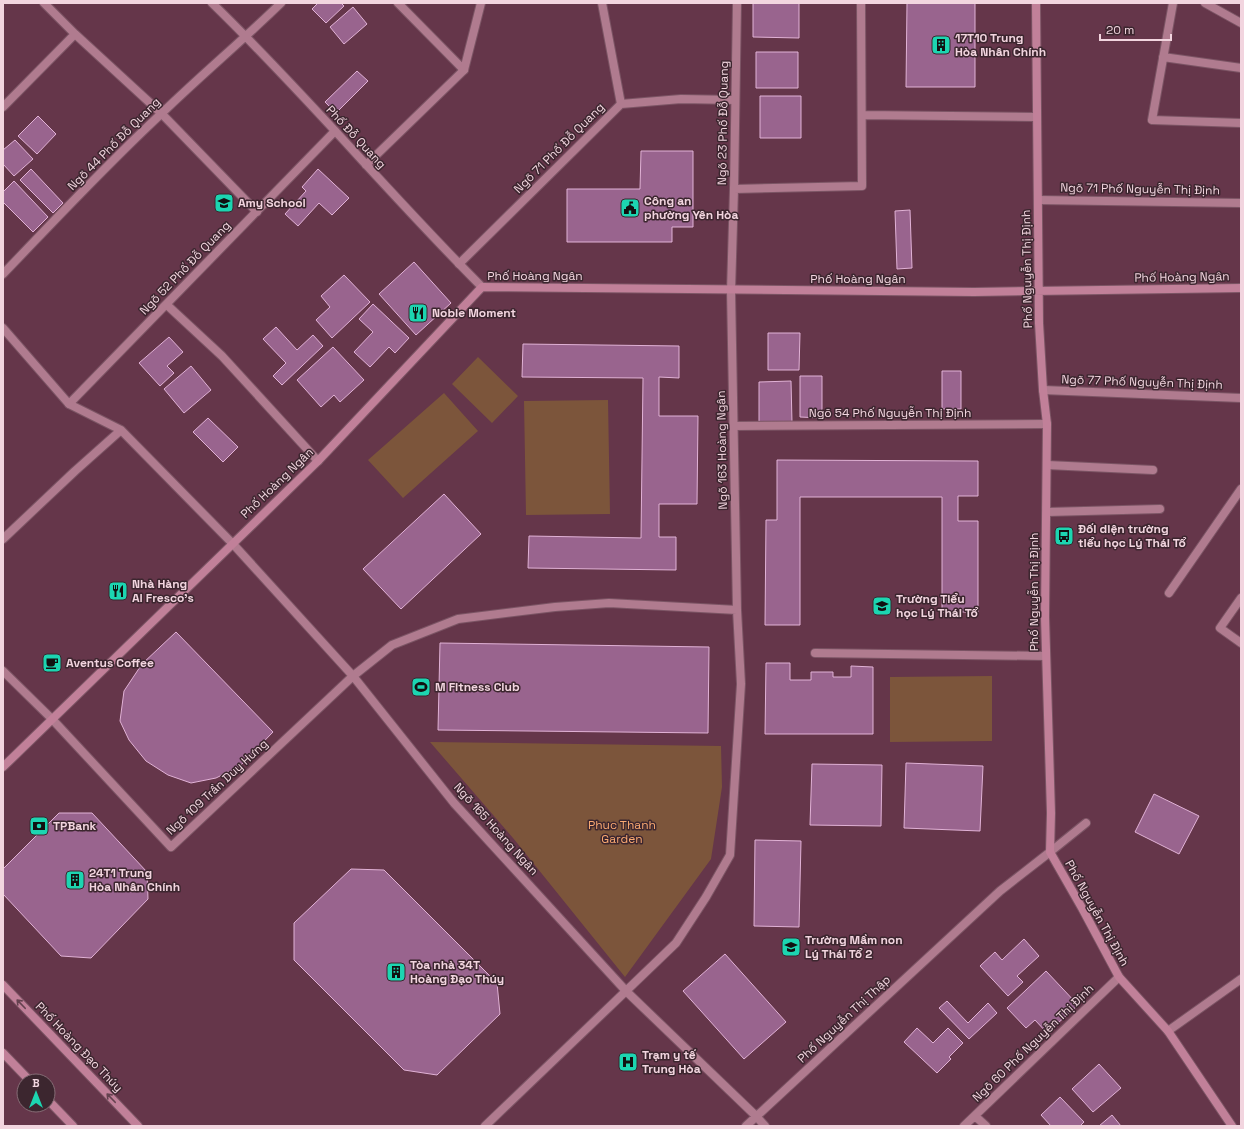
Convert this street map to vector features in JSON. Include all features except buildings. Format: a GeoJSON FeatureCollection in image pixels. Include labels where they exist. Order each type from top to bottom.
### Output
{"type":"FeatureCollection","features":[{"type":"Feature","properties":{"kind":"street"},"geometry":{"type":"LineString","coordinates":[[44,3],[75,34],[162,113],[256,212]]}},
{"type":"Feature","properties":{"kind":"street","name":"Phố Đỗ Quang"},"geometry":{"type":"LineString","coordinates":[[212,3],[247,36],[335,132],[482,287]]}},
{"type":"Feature","properties":{"kind":"street","name":"Ngõ 44 Phố Đỗ Quang"},"geometry":{"type":"LineString","coordinates":[[3,274],[130,144],[281,3]]}},
{"type":"Feature","properties":{"kind":"street"},"geometry":{"type":"LineString","coordinates":[[398,3],[464,70]]}},
{"type":"Feature","properties":{"kind":"street"},"geometry":{"type":"LineString","coordinates":[[366,165],[464,70],[481,3]]}},
{"type":"Feature","properties":{"kind":"street","name":"Ngõ 71 Phố Đỗ Quang"},"geometry":{"type":"LineString","coordinates":[[460,264],[621,104],[602,3]]}},
{"type":"Feature","properties":{"kind":"street","name":"Ngõ 23 Phố Đỗ Quang"},"geometry":{"type":"LineString","coordinates":[[731,290],[737,3]]}},
{"type":"Feature","properties":{"kind":"street"},"geometry":{"type":"LineString","coordinates":[[734,188],[862,186],[861,3]]}},
{"type":"Feature","properties":{"kind":"street","name":"Phố Nguyễn Thị Định"},"geometry":{"type":"LineString","coordinates":[[1036,3],[1038,292],[1043,390],[1047,424],[1045,617],[1051,814],[1050,852],[1119,977],[1168,1031],[1232,1126]]}},
{"type":"Feature","properties":{"kind":"street"},"geometry":{"type":"LineString","coordinates":[[1173,3],[1152,120],[1241,123]]}},
{"type":"Feature","properties":{"kind":"street"},"geometry":{"type":"LineString","coordinates":[[1205,3],[1241,23]]}},
{"type":"Feature","properties":{"kind":"street"},"geometry":{"type":"LineString","coordinates":[[3,107],[75,34]]}},
{"type":"Feature","properties":{"kind":"street"},"geometry":{"type":"LineString","coordinates":[[1163,57],[1241,68]]}},
{"type":"Feature","properties":{"kind":"street"},"geometry":{"type":"LineString","coordinates":[[621,104],[681,99],[735,100]]}},
{"type":"Feature","properties":{"kind":"street"},"geometry":{"type":"LineString","coordinates":[[862,115],[1036,117]]}},
{"type":"Feature","properties":{"kind":"street","name":"Ngõ 52 Phố Đỗ Quang"},"geometry":{"type":"LineString","coordinates":[[69,404],[335,132]]}},
{"type":"Feature","properties":{"kind":"street","name":"Ngõ 71 Phố Nguyễn Thị Định"},"geometry":{"type":"LineString","coordinates":[[1038,200],[1241,203]]}},
{"type":"Feature","properties":{"kind":"street","name":"Phố Hoàng Ngân"},"geometry":{"type":"LineString","coordinates":[[3,767],[318,461],[482,287],[1038,292],[1241,288]]}},
{"type":"Feature","properties":{"kind":"street","name":"Ngõ 163 Hoàng Ngân"},"geometry":{"type":"LineString","coordinates":[[485,1126],[676,943],[706,898],[730,854],[741,684],[737,610],[731,290]]}},
{"type":"Feature","properties":{"kind":"street"},"geometry":{"type":"LineString","coordinates":[[167,305],[222,356],[318,461]]}},
{"type":"Feature","properties":{"kind":"street"},"geometry":{"type":"LineString","coordinates":[[3,328],[69,404]]}},
{"type":"Feature","properties":{"kind":"street","name":"Ngõ 77 Phố Nguyễn Thị Định"},"geometry":{"type":"LineString","coordinates":[[1043,390],[1241,398]]}},
{"type":"Feature","properties":{"kind":"street","name":"Ngõ 165 Hoàng Ngân"},"geometry":{"type":"LineString","coordinates":[[69,404],[121,430],[233,544],[353,676],[454,803],[626,991],[765,1126]]}},
{"type":"Feature","properties":{"kind":"street","name":"Ngõ 54 Phố Nguyễn Thị Định"},"geometry":{"type":"LineString","coordinates":[[733,426],[1047,424]]}},
{"type":"Feature","properties":{"kind":"street"},"geometry":{"type":"LineString","coordinates":[[4,537],[121,430]]}},
{"type":"Feature","properties":{"kind":"street"},"geometry":{"type":"LineString","coordinates":[[1047,465],[1153,470]]}},
{"type":"Feature","properties":{"kind":"street"},"geometry":{"type":"LineString","coordinates":[[1169,593],[1241,489]]}},
{"type":"Feature","properties":{"kind":"street"},"geometry":{"type":"LineString","coordinates":[[1047,512],[1160,509]]}},
{"type":"Feature","properties":{"kind":"street"},"geometry":{"type":"LineString","coordinates":[[1241,598],[1220,628],[1241,643]]}},
{"type":"Feature","properties":{"kind":"street"},"geometry":{"type":"LineString","coordinates":[[353,676],[392,645],[458,619],[555,607],[609,603],[737,610]]}},
{"type":"Feature","properties":{"kind":"street"},"geometry":{"type":"LineString","coordinates":[[815,653],[1046,656]]}},
{"type":"Feature","properties":{"kind":"street","name":"Ngõ 109 Trần Duy Hưng"},"geometry":{"type":"LineString","coordinates":[[3,671],[52,719],[171,848],[353,676]]}},
{"type":"Feature","properties":{"kind":"street","name":"Phố Nguyễn Thị Thập"},"geometry":{"type":"LineString","coordinates":[[746,1126],[1000,891],[1086,823]]}},
{"type":"Feature","properties":{"kind":"street","name":"Ngõ 60 Phố Nguyễn Thị Định"},"geometry":{"type":"LineString","coordinates":[[964,1126],[1119,977]]}},
{"type":"Feature","properties":{"kind":"street"},"geometry":{"type":"LineString","coordinates":[[1168,1031],[1241,979]]}},
{"type":"Feature","properties":{"kind":"street","name":"Phố Hoàng Đạo Thúy"},"geometry":{"type":"LineString","coordinates":[[3,985],[138,1126]]}},
{"type":"Feature","properties":{"kind":"street"},"geometry":{"type":"LineString","coordinates":[[3,1053],[22,1073]]}},
{"type":"Feature","properties":{"kind":"street"},"geometry":{"type":"LineString","coordinates":[[56,1108],[73,1126]]}},
{"type":"Feature","properties":{"kind":"street"},"geometry":{"type":"LineString","coordinates":[[975,1116],[986,1126]]}},
{"type":"Feature","properties":{"kind":"green space"},"geometry":{"type":"Polygon","coordinates":[[[478,357],[518,396],[492,423],[452,384],[478,357]]]}},
{"type":"Feature","properties":{"kind":"green space"},"geometry":{"type":"Polygon","coordinates":[[[444,393],[478,431],[403,498],[368,460],[444,393]]]}},
{"type":"Feature","properties":{"kind":"green space"},"geometry":{"type":"Polygon","coordinates":[[[608,400],[610,514],[526,515],[524,401],[608,400]]]}},
{"type":"Feature","properties":{"kind":"green space"},"geometry":{"type":"Polygon","coordinates":[[[992,676],[992,741],[890,742],[890,677],[992,676]]]}},
{"type":"Feature","properties":{"kind":"green space","name":"Phuc Thanh Garden"},"geometry":{"type":"Polygon","coordinates":[[[430,742],[721,746],[722,787],[711,859],[625,977],[513,838],[430,742]]]}},
{"type":"Feature","properties":{"kind":"place","name":"17T10 Trung Hòa Nhân Chính"},"geometry":{"type":"Point","coordinates":[941,45]}},
{"type":"Feature","properties":{"kind":"place","name":"Amy School"},"geometry":{"type":"Point","coordinates":[224,203]}},
{"type":"Feature","properties":{"kind":"place","name":"Công an phường Yên Hòa"},"geometry":{"type":"Point","coordinates":[630,208]}},
{"type":"Feature","properties":{"kind":"place","name":"Noble Moment"},"geometry":{"type":"Point","coordinates":[418,313]}},
{"type":"Feature","properties":{"kind":"place","name":"Đối diện trường tiểu học Lý Thái Tổ"},"geometry":{"type":"Point","coordinates":[1064,536]}},
{"type":"Feature","properties":{"kind":"place","name":"Nhà Hàng Al Fresco's"},"geometry":{"type":"Point","coordinates":[118,591]}},
{"type":"Feature","properties":{"kind":"place","name":"Trường Tiểu học Lý Thái Tổ"},"geometry":{"type":"Point","coordinates":[882,606]}},
{"type":"Feature","properties":{"kind":"place","name":"Aventus Coffee"},"geometry":{"type":"Point","coordinates":[52,663]}},
{"type":"Feature","properties":{"kind":"place","name":"M Fitness Club"},"geometry":{"type":"Point","coordinates":[421,687]}},
{"type":"Feature","properties":{"kind":"place","name":"TPBank"},"geometry":{"type":"Point","coordinates":[39,826]}},
{"type":"Feature","properties":{"kind":"place","name":"24T1 Trung Hòa Nhân Chính"},"geometry":{"type":"Point","coordinates":[75,880]}},
{"type":"Feature","properties":{"kind":"place","name":"Trường Mầm non Lý Thái Tổ 2"},"geometry":{"type":"Point","coordinates":[791,947]}},
{"type":"Feature","properties":{"kind":"place","name":"Tòa nhà 34T Hoàng Đạo Thúy"},"geometry":{"type":"Point","coordinates":[396,972]}},
{"type":"Feature","properties":{"kind":"place","name":"Trạm y tế Trung Hòa"},"geometry":{"type":"Point","coordinates":[628,1062]}}]}
